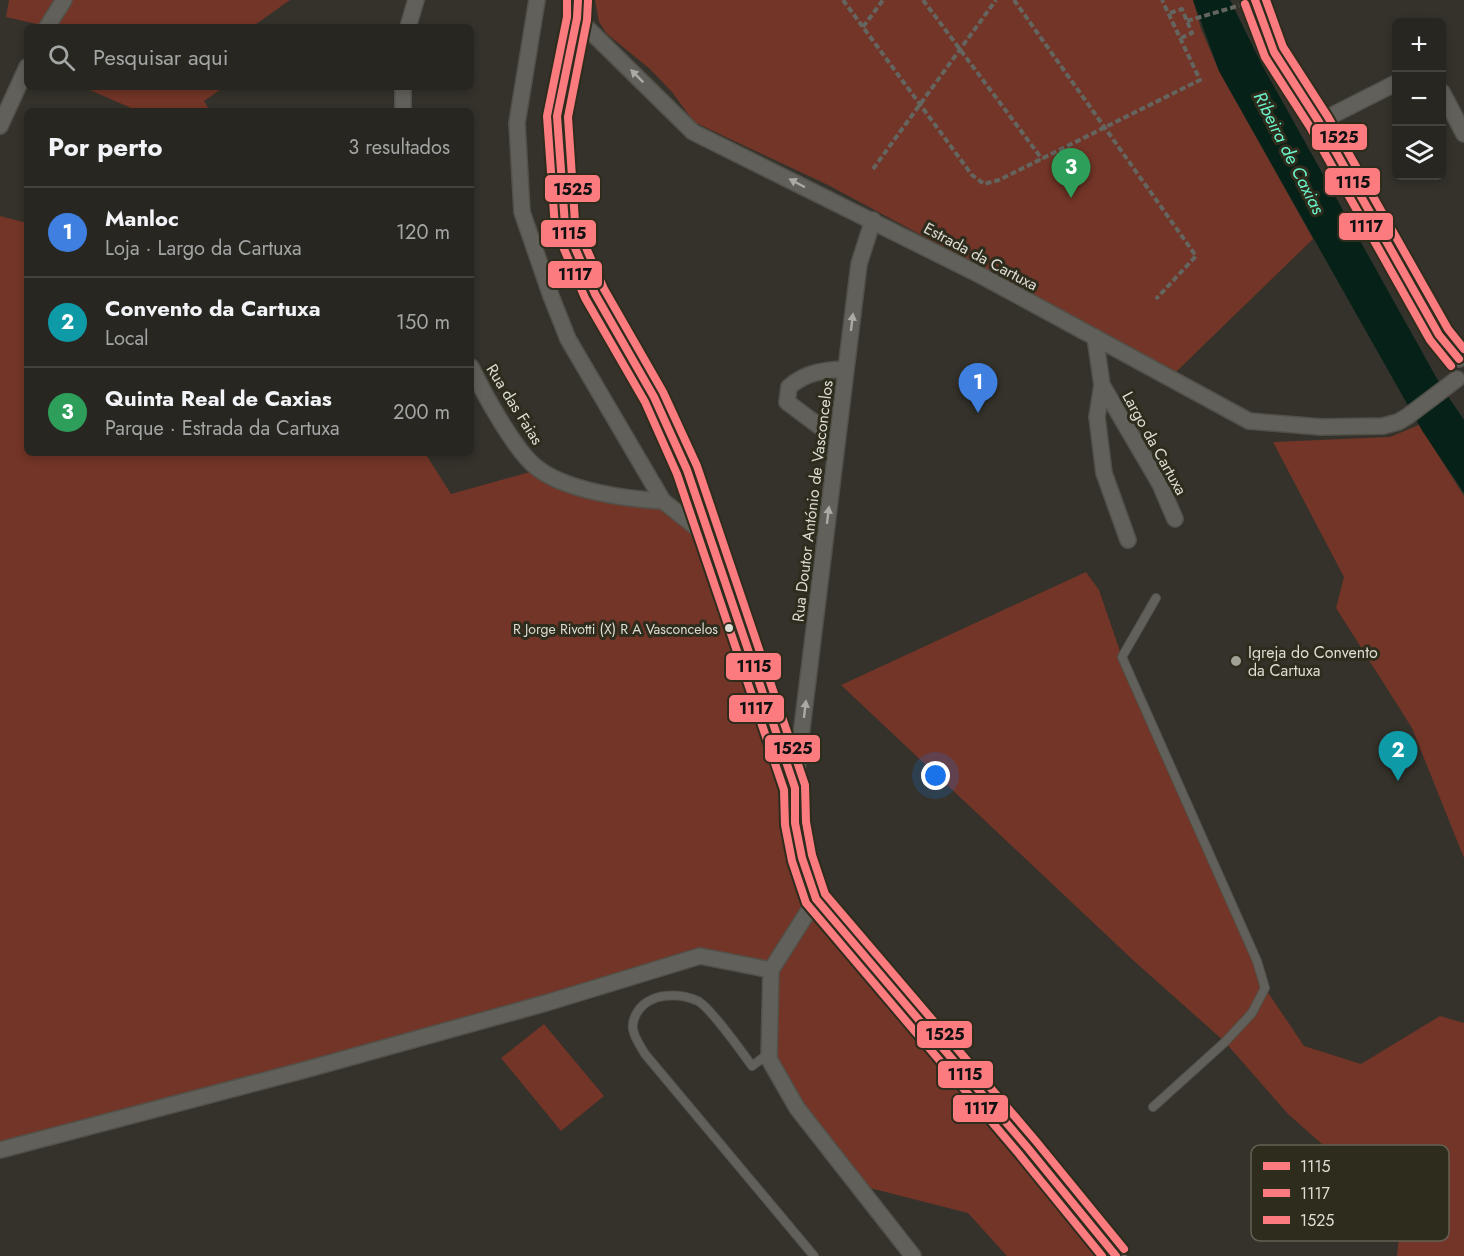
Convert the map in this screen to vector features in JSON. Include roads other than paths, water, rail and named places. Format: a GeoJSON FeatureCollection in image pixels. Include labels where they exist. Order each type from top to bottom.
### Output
{"type":"FeatureCollection","features":[{"type":"Feature","properties":{"kind":"street"},"geometry":{"type":"LineString","coordinates":[[49,24],[64,0]]}},
{"type":"Feature","properties":{"kind":"street"},"geometry":{"type":"LineString","coordinates":[[409,24],[416,0]]}},
{"type":"Feature","properties":{"kind":"street"},"geometry":{"type":"LineString","coordinates":[[537,0],[517,123],[522,212],[568,339],[663,501],[711,539]]}},
{"type":"Feature","properties":{"kind":"street"},"geometry":{"type":"LineString","coordinates":[[1255,0],[1274,52],[1319,122],[1439,335],[1462,356],[1455,372],[1456,384]]}},
{"type":"Feature","properties":{"kind":"street"},"geometry":{"type":"LineString","coordinates":[[578,9],[557,116],[565,225],[595,294],[654,397],[687,470],[795,788],[795,823],[802,858],[816,899],[1116,1256]]}},
{"type":"Feature","properties":{"kind":"street","name":"Estrada da Cartuxa"},"geometry":{"type":"LineString","coordinates":[[578,9],[693,132],[980,275],[1249,421],[1321,427],[1383,426],[1398,422],[1456,384]]}},
{"type":"Feature","properties":{"kind":"street"},"geometry":{"type":"LineString","coordinates":[[0,126],[24,74]]}},
{"type":"Feature","properties":{"kind":"street"},"geometry":{"type":"LineString","coordinates":[[1319,122],[1392,85]]}},
{"type":"Feature","properties":{"kind":"street"},"geometry":{"type":"LineString","coordinates":[[403,90],[403,108]]}},
{"type":"Feature","properties":{"kind":"street"},"geometry":{"type":"LineString","coordinates":[[1446,100],[1464,134]]}},
{"type":"Feature","properties":{"kind":"street","name":"Rua Doutor António de Vasconcelos"},"geometry":{"type":"LineString","coordinates":[[795,788],[859,264],[873,220]]}},
{"type":"Feature","properties":{"kind":"street","name":"Largo da Cartuxa"},"geometry":{"type":"LineString","coordinates":[[1095,337],[1102,385],[1097,417],[1104,473],[1128,540]]}},
{"type":"Feature","properties":{"kind":"street"},"geometry":{"type":"LineString","coordinates":[[819,426],[787,402],[789,387],[799,378],[819,370],[846,369]]}},
{"type":"Feature","properties":{"kind":"street","name":"Rua das Faias"},"geometry":{"type":"LineString","coordinates":[[474,372],[503,423],[523,453],[536,467],[563,483],[633,499],[663,501]]}},
{"type":"Feature","properties":{"kind":"street","name":"Largo da Cartuxa"},"geometry":{"type":"LineString","coordinates":[[1102,385],[1160,484],[1175,519]]}},
{"type":"Feature","properties":{"kind":"street"},"geometry":{"type":"LineString","coordinates":[[816,899],[771,970],[770,1059],[797,1108],[913,1256]]}},
{"type":"Feature","properties":{"kind":"street"},"geometry":{"type":"LineString","coordinates":[[0,1150],[319,1066],[546,1003],[700,956],[771,970]]}},
{"type":"Feature","properties":{"kind":"lane"},"geometry":{"type":"LineString","coordinates":[[1154,1107],[1225,1042],[1252,1013],[1265,988],[1257,961],[1122,657],[1156,598]]}},
{"type":"Feature","properties":{"kind":"lane"},"geometry":{"type":"LineString","coordinates":[[770,1053],[752,1066],[699,1002],[680,996],[660,996],[644,1002],[634,1018],[633,1032],[645,1054],[814,1256]]}},
{"type":"Feature","properties":{"kind":"water","name":"Ribeira de Caxias"},"geometry":{"type":"Polygon","coordinates":[[[1193,0],[1230,0],[1262,65],[1441,386],[1464,420],[1464,493],[1423,432],[1219,71],[1193,0]]]}},
{"type":"Feature","properties":{"kind":"place","name":"Quinta Real de Caxias"},"geometry":{"type":"Point","coordinates":[1071,198]}},
{"type":"Feature","properties":{"kind":"place","name":"Manloc"},"geometry":{"type":"Point","coordinates":[978,413]}},
{"type":"Feature","properties":{"kind":"place","name":"R Jorge Rivotti (X) R A Vasconcelos"},"geometry":{"type":"Point","coordinates":[729,628]}},
{"type":"Feature","properties":{"kind":"place","name":"Igreja do Convento da Cartuxa"},"geometry":{"type":"Point","coordinates":[1236,661]}},
{"type":"Feature","properties":{"kind":"place","name":"Convento da Cartuxa"},"geometry":{"type":"Point","coordinates":[1398,781]}}]}
